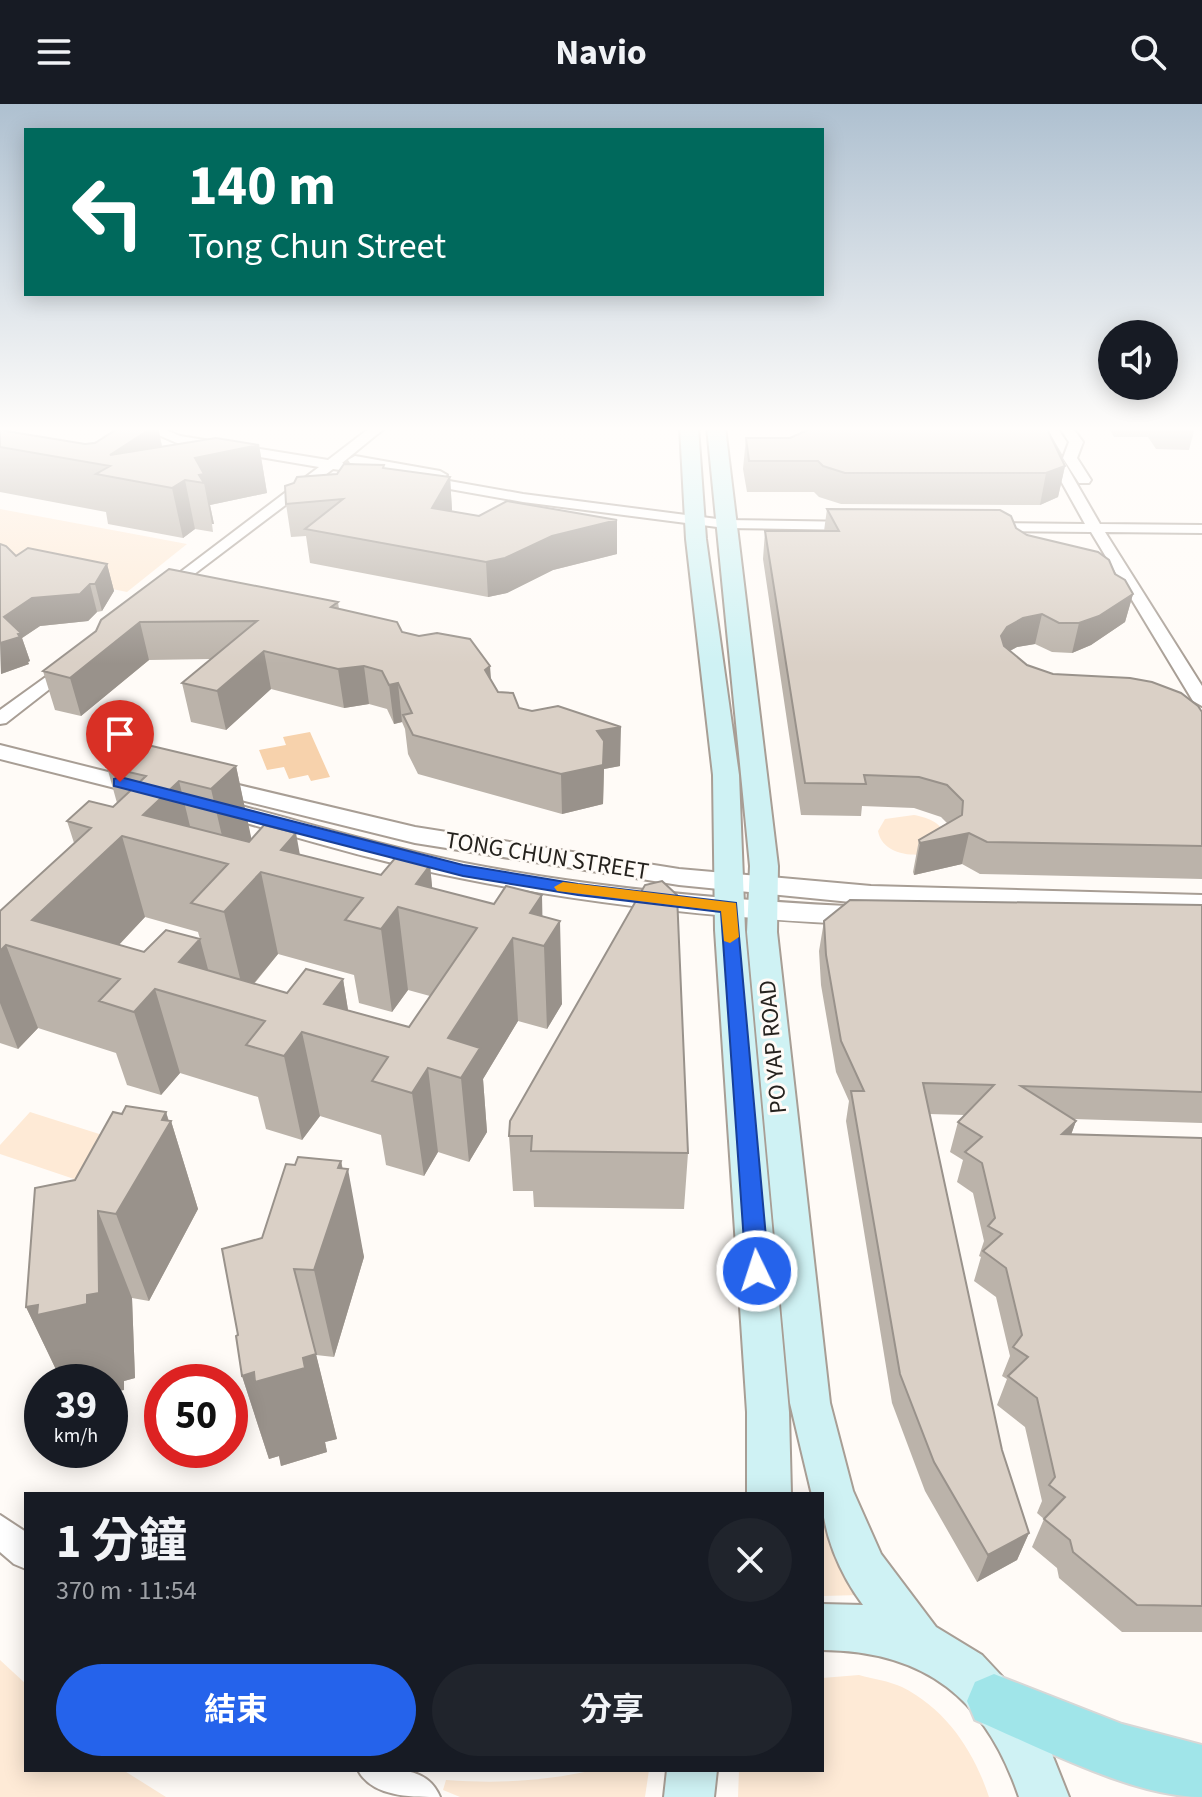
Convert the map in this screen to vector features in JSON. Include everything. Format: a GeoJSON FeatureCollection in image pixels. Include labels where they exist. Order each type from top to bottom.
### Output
{"type":"FeatureCollection","features":[{"type":"Feature","properties":{"kind":"main road","name":"PO YAP ROAD"},"geometry":{"type":"LineString","coordinates":[[694,506],[726,775],[730,854],[762,932],[810,1403],[832,1491],[865,1570],[918,1641]]}},
{"type":"Feature","properties":{"kind":"main road","name":"PO YAP ROAD"},"geometry":{"type":"LineString","coordinates":[[723,506],[746,896],[769,1492]]}},
{"type":"Feature","properties":{"kind":"main road","name":"PO YAP ROAD"},"geometry":{"type":"LineString","coordinates":[[824,1627],[854,1626],[886,1630],[918,1641],[971,1677],[994,1701],[1024,1746],[1044,1797]]}},
{"type":"Feature","properties":{"kind":"main road"},"geometry":{"type":"LineString","coordinates":[[994,1701],[1107,1746],[1178,1769],[1202,1773]]}},
{"type":"Feature","properties":{"kind":"main road"},"geometry":{"type":"LineString","coordinates":[[689,1797],[692,1772]]}},
{"type":"Feature","properties":{"kind":"street"},"geometry":{"type":"LineString","coordinates":[[158,597],[278,506]]}},
{"type":"Feature","properties":{"kind":"street"},"geometry":{"type":"LineString","coordinates":[[600,506],[724,519],[872,520]]}},
{"type":"Feature","properties":{"kind":"street"},"geometry":{"type":"LineString","coordinates":[[1084,506],[1202,701]]}},
{"type":"Feature","properties":{"kind":"street"},"geometry":{"type":"LineString","coordinates":[[971,522],[1112,523],[1202,518]]}},
{"type":"Feature","properties":{"kind":"street"},"geometry":{"type":"LineString","coordinates":[[1112,523],[1202,529]]}},
{"type":"Feature","properties":{"kind":"street"},"geometry":{"type":"LineString","coordinates":[[1112,523],[1121,544],[1119,562]]}},
{"type":"Feature","properties":{"kind":"street"},"geometry":{"type":"LineString","coordinates":[[0,719],[78,659]]}},
{"type":"Feature","properties":{"kind":"street"},"geometry":{"type":"LineString","coordinates":[[0,732],[161,773]]}},
{"type":"Feature","properties":{"kind":"street","name":"TONG CHUN STREET"},"geometry":{"type":"LineString","coordinates":[[0,752],[185,792],[746,896],[978,920],[1202,924]]}},
{"type":"Feature","properties":{"kind":"street","name":"TONG CHUN STREET"},"geometry":{"type":"LineString","coordinates":[[185,792],[463,871],[578,890],[1202,904]]}},
{"type":"Feature","properties":{"kind":"street"},"geometry":{"type":"LineString","coordinates":[[463,871],[468,863],[483,854],[504,850]]}},
{"type":"Feature","properties":{"kind":"street"},"geometry":{"type":"LineString","coordinates":[[0,1531],[24,1551]]}},
{"type":"Feature","properties":{"kind":"street"},"geometry":{"type":"LineString","coordinates":[[379,1772],[422,1797]]}},
{"type":"Feature","properties":{"kind":"shaded area"},"geometry":{"type":"Polygon","coordinates":[[[0,509],[187,544],[127,592],[0,566],[0,509]]]}},
{"type":"Feature","properties":{"kind":"shaded area"},"geometry":{"type":"Polygon","coordinates":[[[310,732],[330,777],[311,781],[308,775],[289,779],[284,767],[267,770],[259,750],[286,745],[283,737],[310,732]]]}},
{"type":"Feature","properties":{"kind":"shaded area"},"geometry":{"type":"Polygon","coordinates":[[[914,815],[935,822],[945,834],[946,840],[927,855],[897,852],[880,838],[878,831],[885,819],[914,815]]]}},
{"type":"Feature","properties":{"kind":"shaded area"},"geometry":{"type":"Polygon","coordinates":[[[30,1112],[115,1139],[80,1181],[0,1154],[0,1145],[30,1112]]]}},
{"type":"Feature","properties":{"kind":"shaded area"},"geometry":{"type":"Polygon","coordinates":[[[824,1508],[831,1531],[861,1595],[824,1596],[824,1508]]]}},
{"type":"Feature","properties":{"kind":"shaded area"},"geometry":{"type":"Polygon","coordinates":[[[0,1660],[24,1682],[24,1772],[126,1772],[166,1797],[0,1797],[0,1660]]]}},
{"type":"Feature","properties":{"kind":"shaded area"},"geometry":{"type":"Polygon","coordinates":[[[859,1675],[902,1687],[918,1696],[956,1733],[975,1764],[989,1797],[738,1797],[739,1772],[824,1772],[824,1678],[859,1675]]]}},
{"type":"Feature","properties":{"kind":"shaded area"},"geometry":{"type":"Polygon","coordinates":[[[584,1772],[649,1772],[645,1797],[460,1797],[443,1790],[446,1780],[485,1782],[584,1772]]]}},
{"type":"Feature","properties":{"kind":"building"},"geometry":{"type":"Polygon","coordinates":[[[334,506],[433,506],[479,516],[498,506],[536,506],[617,520],[552,536],[505,558],[486,562],[305,529],[334,506]]]}},
{"type":"Feature","properties":{"kind":"building"},"geometry":{"type":"Polygon","coordinates":[[[827,509],[1000,510],[1011,516],[1016,528],[1027,535],[1098,552],[1109,560],[1115,574],[1125,580],[1133,594],[1099,616],[1079,623],[1059,623],[1042,614],[1023,618],[1007,627],[1001,636],[1004,646],[1027,665],[1053,674],[1152,682],[1181,693],[1198,706],[1202,712],[1202,846],[987,842],[969,833],[920,843],[919,840],[962,815],[963,801],[947,785],[919,777],[864,775],[866,784],[805,783],[765,531],[839,531],[827,509]]]}},
{"type":"Feature","properties":{"kind":"building"},"geometry":{"type":"Polygon","coordinates":[[[0,544],[16,556],[28,548],[107,564],[95,584],[90,584],[80,594],[32,598],[4,617],[21,633],[18,634],[20,637],[0,643],[0,544]]]}},
{"type":"Feature","properties":{"kind":"building"},"geometry":{"type":"Polygon","coordinates":[[[169,569],[338,602],[331,607],[397,622],[402,632],[419,636],[437,633],[470,639],[490,666],[485,670],[498,692],[513,693],[519,708],[532,711],[558,706],[621,727],[597,731],[604,741],[603,765],[561,774],[413,735],[403,715],[412,713],[398,683],[389,685],[382,671],[364,666],[338,669],[264,651],[217,691],[182,683],[257,621],[140,622],[70,678],[43,671],[96,631],[101,620],[169,569]]]}},
{"type":"Feature","properties":{"kind":"building"},"geometry":{"type":"Polygon","coordinates":[[[135,742],[236,766],[211,789],[179,781],[143,815],[249,842],[264,825],[296,833],[281,850],[381,875],[396,857],[430,865],[416,884],[494,904],[506,886],[542,895],[530,913],[560,921],[544,946],[513,938],[448,1038],[480,1048],[461,1078],[428,1068],[412,1093],[372,1081],[388,1057],[302,1032],[284,1056],[246,1045],[265,1021],[155,989],[134,1012],[99,1001],[120,979],[6,945],[0,951],[0,911],[91,828],[67,821],[89,801],[113,807],[146,776],[107,767],[135,742]],[[122,836],[32,920],[144,952],[166,930],[200,939],[179,962],[287,993],[306,969],[343,979],[324,1004],[409,1027],[477,928],[398,907],[381,929],[345,920],[363,898],[261,872],[224,912],[191,903],[228,864],[122,836]]]}},
{"type":"Feature","properties":{"kind":"building"},"geometry":{"type":"Polygon","coordinates":[[[662,881],[677,895],[688,1153],[531,1151],[532,1136],[509,1136],[510,1121],[645,885],[662,881]]]}},
{"type":"Feature","properties":{"kind":"building"},"geometry":{"type":"Polygon","coordinates":[[[850,900],[1202,905],[1202,1092],[1021,1086],[1076,1121],[1062,1134],[1202,1138],[1202,1606],[1137,1605],[1073,1552],[1070,1540],[1044,1519],[1065,1497],[1049,1485],[1055,1477],[1037,1398],[1008,1376],[1028,1357],[1013,1347],[1022,1335],[1006,1268],[983,1251],[1002,1234],[988,1226],[995,1218],[982,1163],[965,1152],[982,1137],[958,1122],[994,1085],[923,1083],[1002,1450],[1029,1533],[988,1555],[934,1462],[900,1374],[851,1091],[864,1091],[841,1041],[826,955],[824,921],[850,900]]]}},
{"type":"Feature","properties":{"kind":"building"},"geometry":{"type":"Polygon","coordinates":[[[126,1106],[166,1112],[162,1120],[171,1121],[116,1214],[98,1211],[99,1293],[87,1295],[87,1304],[37,1315],[38,1305],[26,1307],[35,1188],[75,1180],[113,1112],[122,1114],[126,1106]]]}},
{"type":"Feature","properties":{"kind":"building"},"geometry":{"type":"Polygon","coordinates":[[[298,1157],[341,1161],[338,1168],[348,1169],[314,1270],[294,1269],[316,1354],[303,1358],[305,1368],[255,1382],[254,1372],[248,1374],[248,1364],[240,1364],[222,1249],[262,1238],[286,1164],[295,1165],[298,1157]]]}},
{"type":"Feature","properties":{"kind":"slow traffic"},"geometry":{"type":"LineString","coordinates":[[563,887],[729,907],[730,937]]}},
{"type":"Feature","properties":{"kind":"route"},"geometry":{"type":"LineString","coordinates":[[120,782],[463,871],[578,890],[729,907],[757,1271]]}}]}
